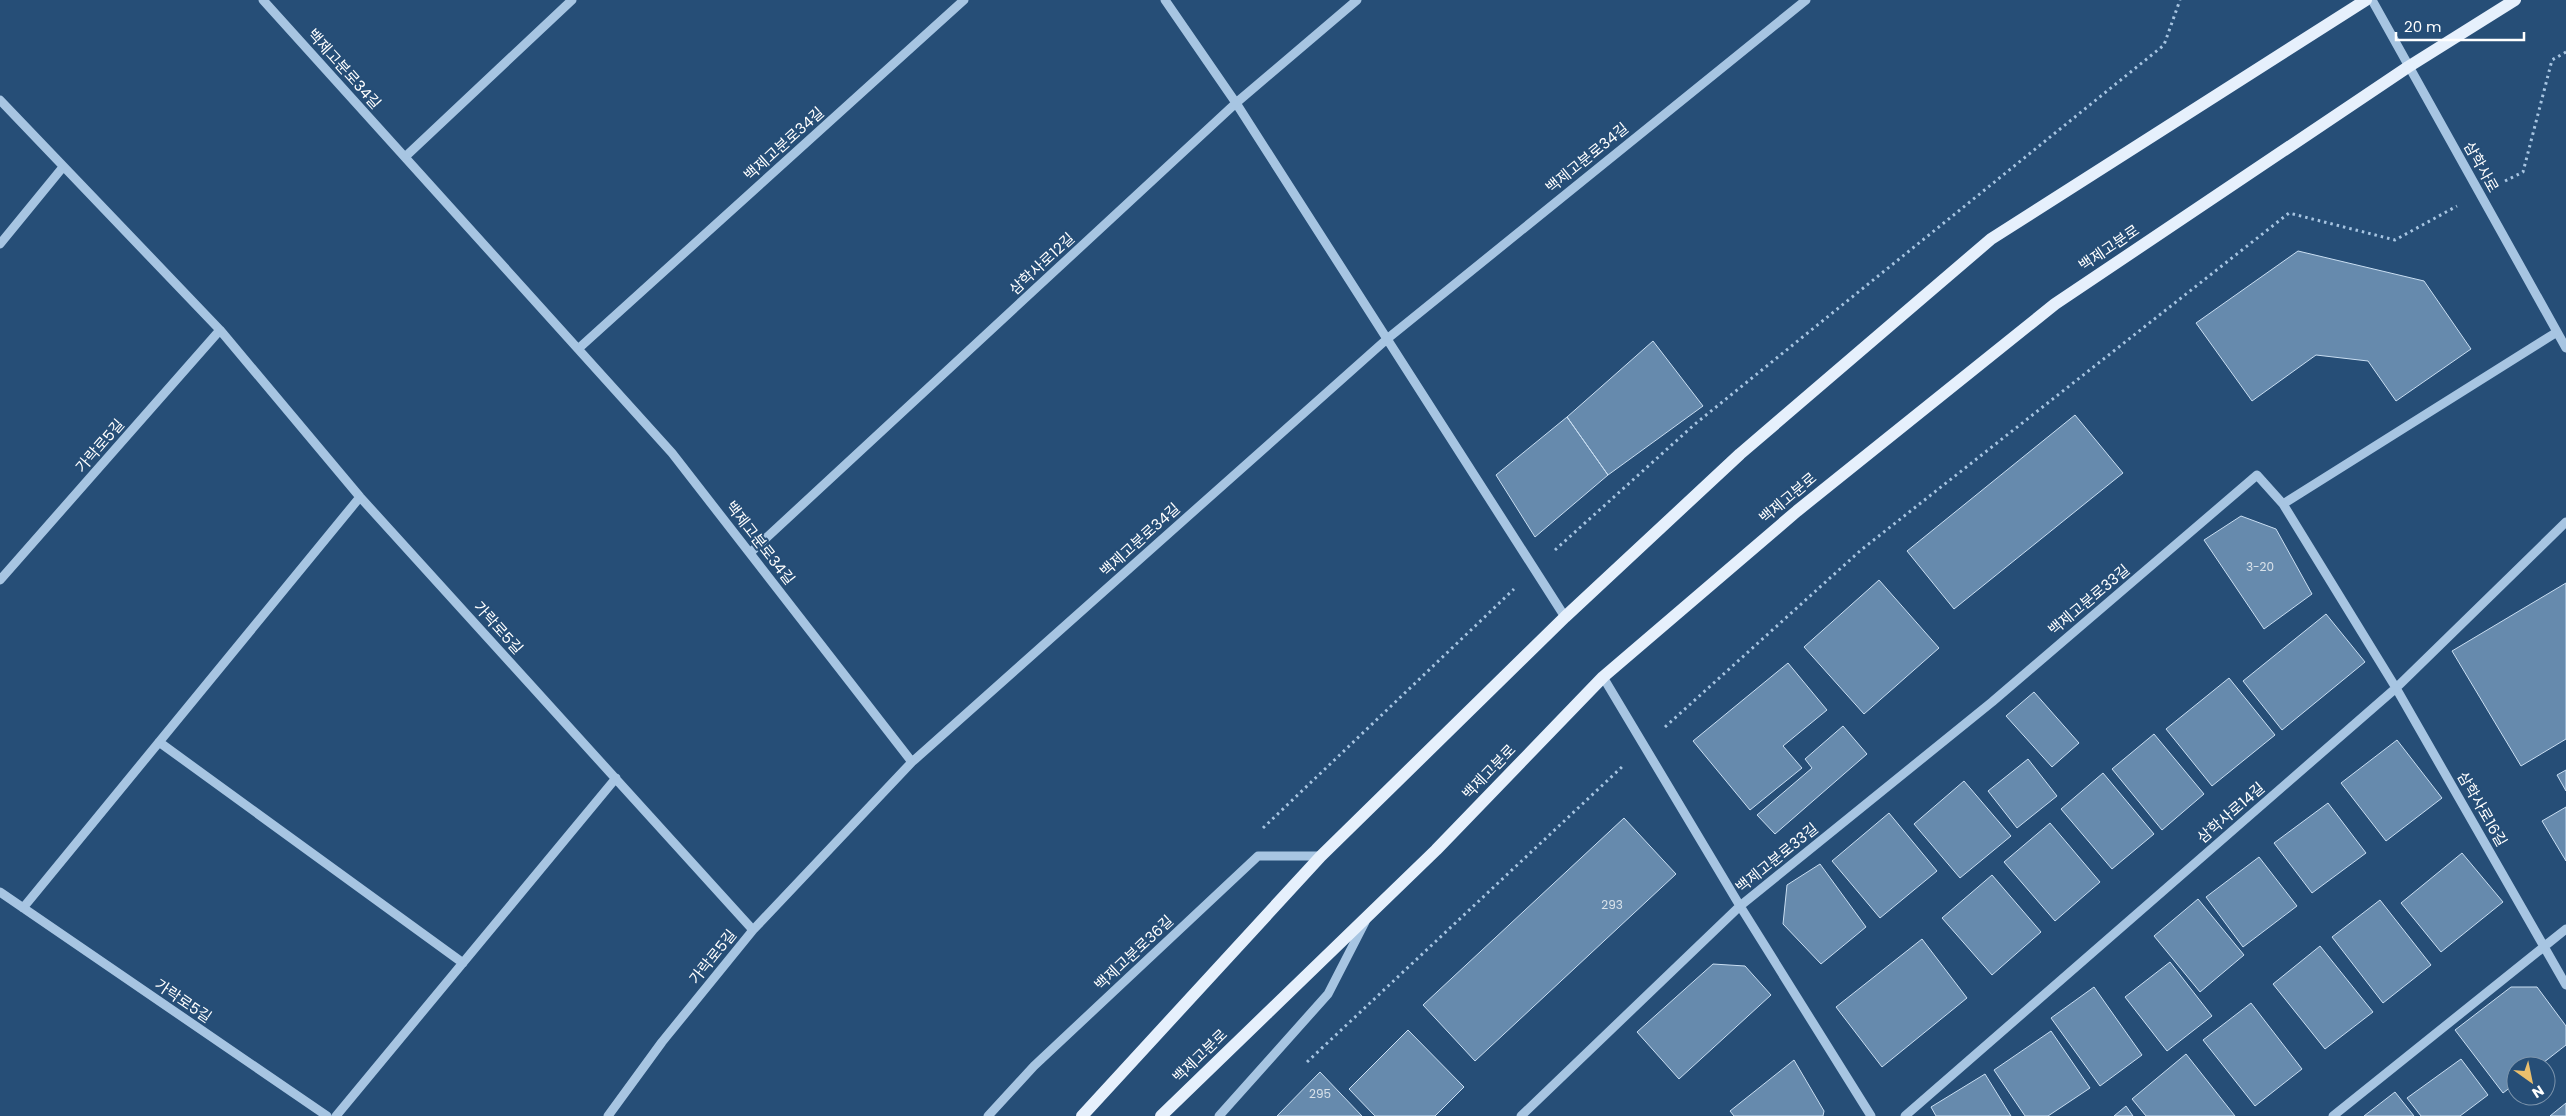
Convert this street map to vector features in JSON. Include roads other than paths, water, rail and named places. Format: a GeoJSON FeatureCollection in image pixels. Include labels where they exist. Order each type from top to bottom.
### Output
{"type":"FeatureCollection","features":[{"type":"Feature","properties":{"kind":"main road"},"geometry":{"type":"LineString","coordinates":[[1082,1116],[1320,856],[1565,617],[1740,454],[1991,239],[2366,0]]}},
{"type":"Feature","properties":{"kind":"main road","name":"백제고분로"},"geometry":{"type":"LineString","coordinates":[[1161,1116],[1436,850],[1603,677],[1797,511],[2055,304],[2408,66],[2515,0]]}},
{"type":"Feature","properties":{"kind":"street","name":"백제고분로34길"},"geometry":{"type":"LineString","coordinates":[[263,0],[672,453],[912,762]]}},
{"type":"Feature","properties":{"kind":"street"},"geometry":{"type":"LineString","coordinates":[[406,157],[572,0]]}},
{"type":"Feature","properties":{"kind":"street","name":"백제고분로34길"},"geometry":{"type":"LineString","coordinates":[[578,349],[964,0]]}},
{"type":"Feature","properties":{"kind":"street"},"geometry":{"type":"LineString","coordinates":[[1165,0],[1236,103],[1565,617]]}},
{"type":"Feature","properties":{"kind":"street","name":"삼학사로12길"},"geometry":{"type":"LineString","coordinates":[[750,553],[1236,103],[1358,0]]}},
{"type":"Feature","properties":{"kind":"street","name":"백제고분로34길"},"geometry":{"type":"LineString","coordinates":[[753,930],[912,762],[1387,338],[1806,0]]}},
{"type":"Feature","properties":{"kind":"street","name":"삼학사로"},"geometry":{"type":"LineString","coordinates":[[2372,0],[2566,348]]}},
{"type":"Feature","properties":{"kind":"street","name":"가락로5길"},"geometry":{"type":"LineString","coordinates":[[0,100],[220,330],[360,496],[753,930],[662,1042],[608,1116]]}},
{"type":"Feature","properties":{"kind":"street"},"geometry":{"type":"LineString","coordinates":[[0,244],[63,166]]}},
{"type":"Feature","properties":{"kind":"street","name":"가락로5길"},"geometry":{"type":"LineString","coordinates":[[0,580],[220,330]]}},
{"type":"Feature","properties":{"kind":"street"},"geometry":{"type":"LineString","coordinates":[[2283,504],[2557,332]]}},
{"type":"Feature","properties":{"kind":"street","name":"백제고분로33길"},"geometry":{"type":"LineString","coordinates":[[1521,1116],[1740,906],[1992,702],[2257,475],[2283,504],[2396,688]]}},
{"type":"Feature","properties":{"kind":"street"},"geometry":{"type":"LineString","coordinates":[[23,908],[360,496]]}},
{"type":"Feature","properties":{"kind":"street","name":"삼학사로14길"},"geometry":{"type":"LineString","coordinates":[[1904,1116],[2396,688],[2566,522]]}},
{"type":"Feature","properties":{"kind":"street","name":"백제고분로33길"},"geometry":{"type":"LineString","coordinates":[[1603,677],[1740,906],[1871,1116]]}},
{"type":"Feature","properties":{"kind":"street","name":"삼학사로16길"},"geometry":{"type":"LineString","coordinates":[[2396,688],[2566,984]]}},
{"type":"Feature","properties":{"kind":"street"},"geometry":{"type":"LineString","coordinates":[[159,742],[463,963]]}},
{"type":"Feature","properties":{"kind":"street"},"geometry":{"type":"LineString","coordinates":[[336,1116],[616,778]]}},
{"type":"Feature","properties":{"kind":"street","name":"백제고분로36길"},"geometry":{"type":"LineString","coordinates":[[988,1116],[1034,1066],[1258,856],[1320,856]]}},
{"type":"Feature","properties":{"kind":"street","name":"가락로5길"},"geometry":{"type":"LineString","coordinates":[[0,892],[327,1116]]}},
{"type":"Feature","properties":{"kind":"street"},"geometry":{"type":"LineString","coordinates":[[1219,1116],[1328,994],[1369,915]]}},
{"type":"Feature","properties":{"kind":"street"},"geometry":{"type":"LineString","coordinates":[[2333,1116],[2566,929]]}}]}
